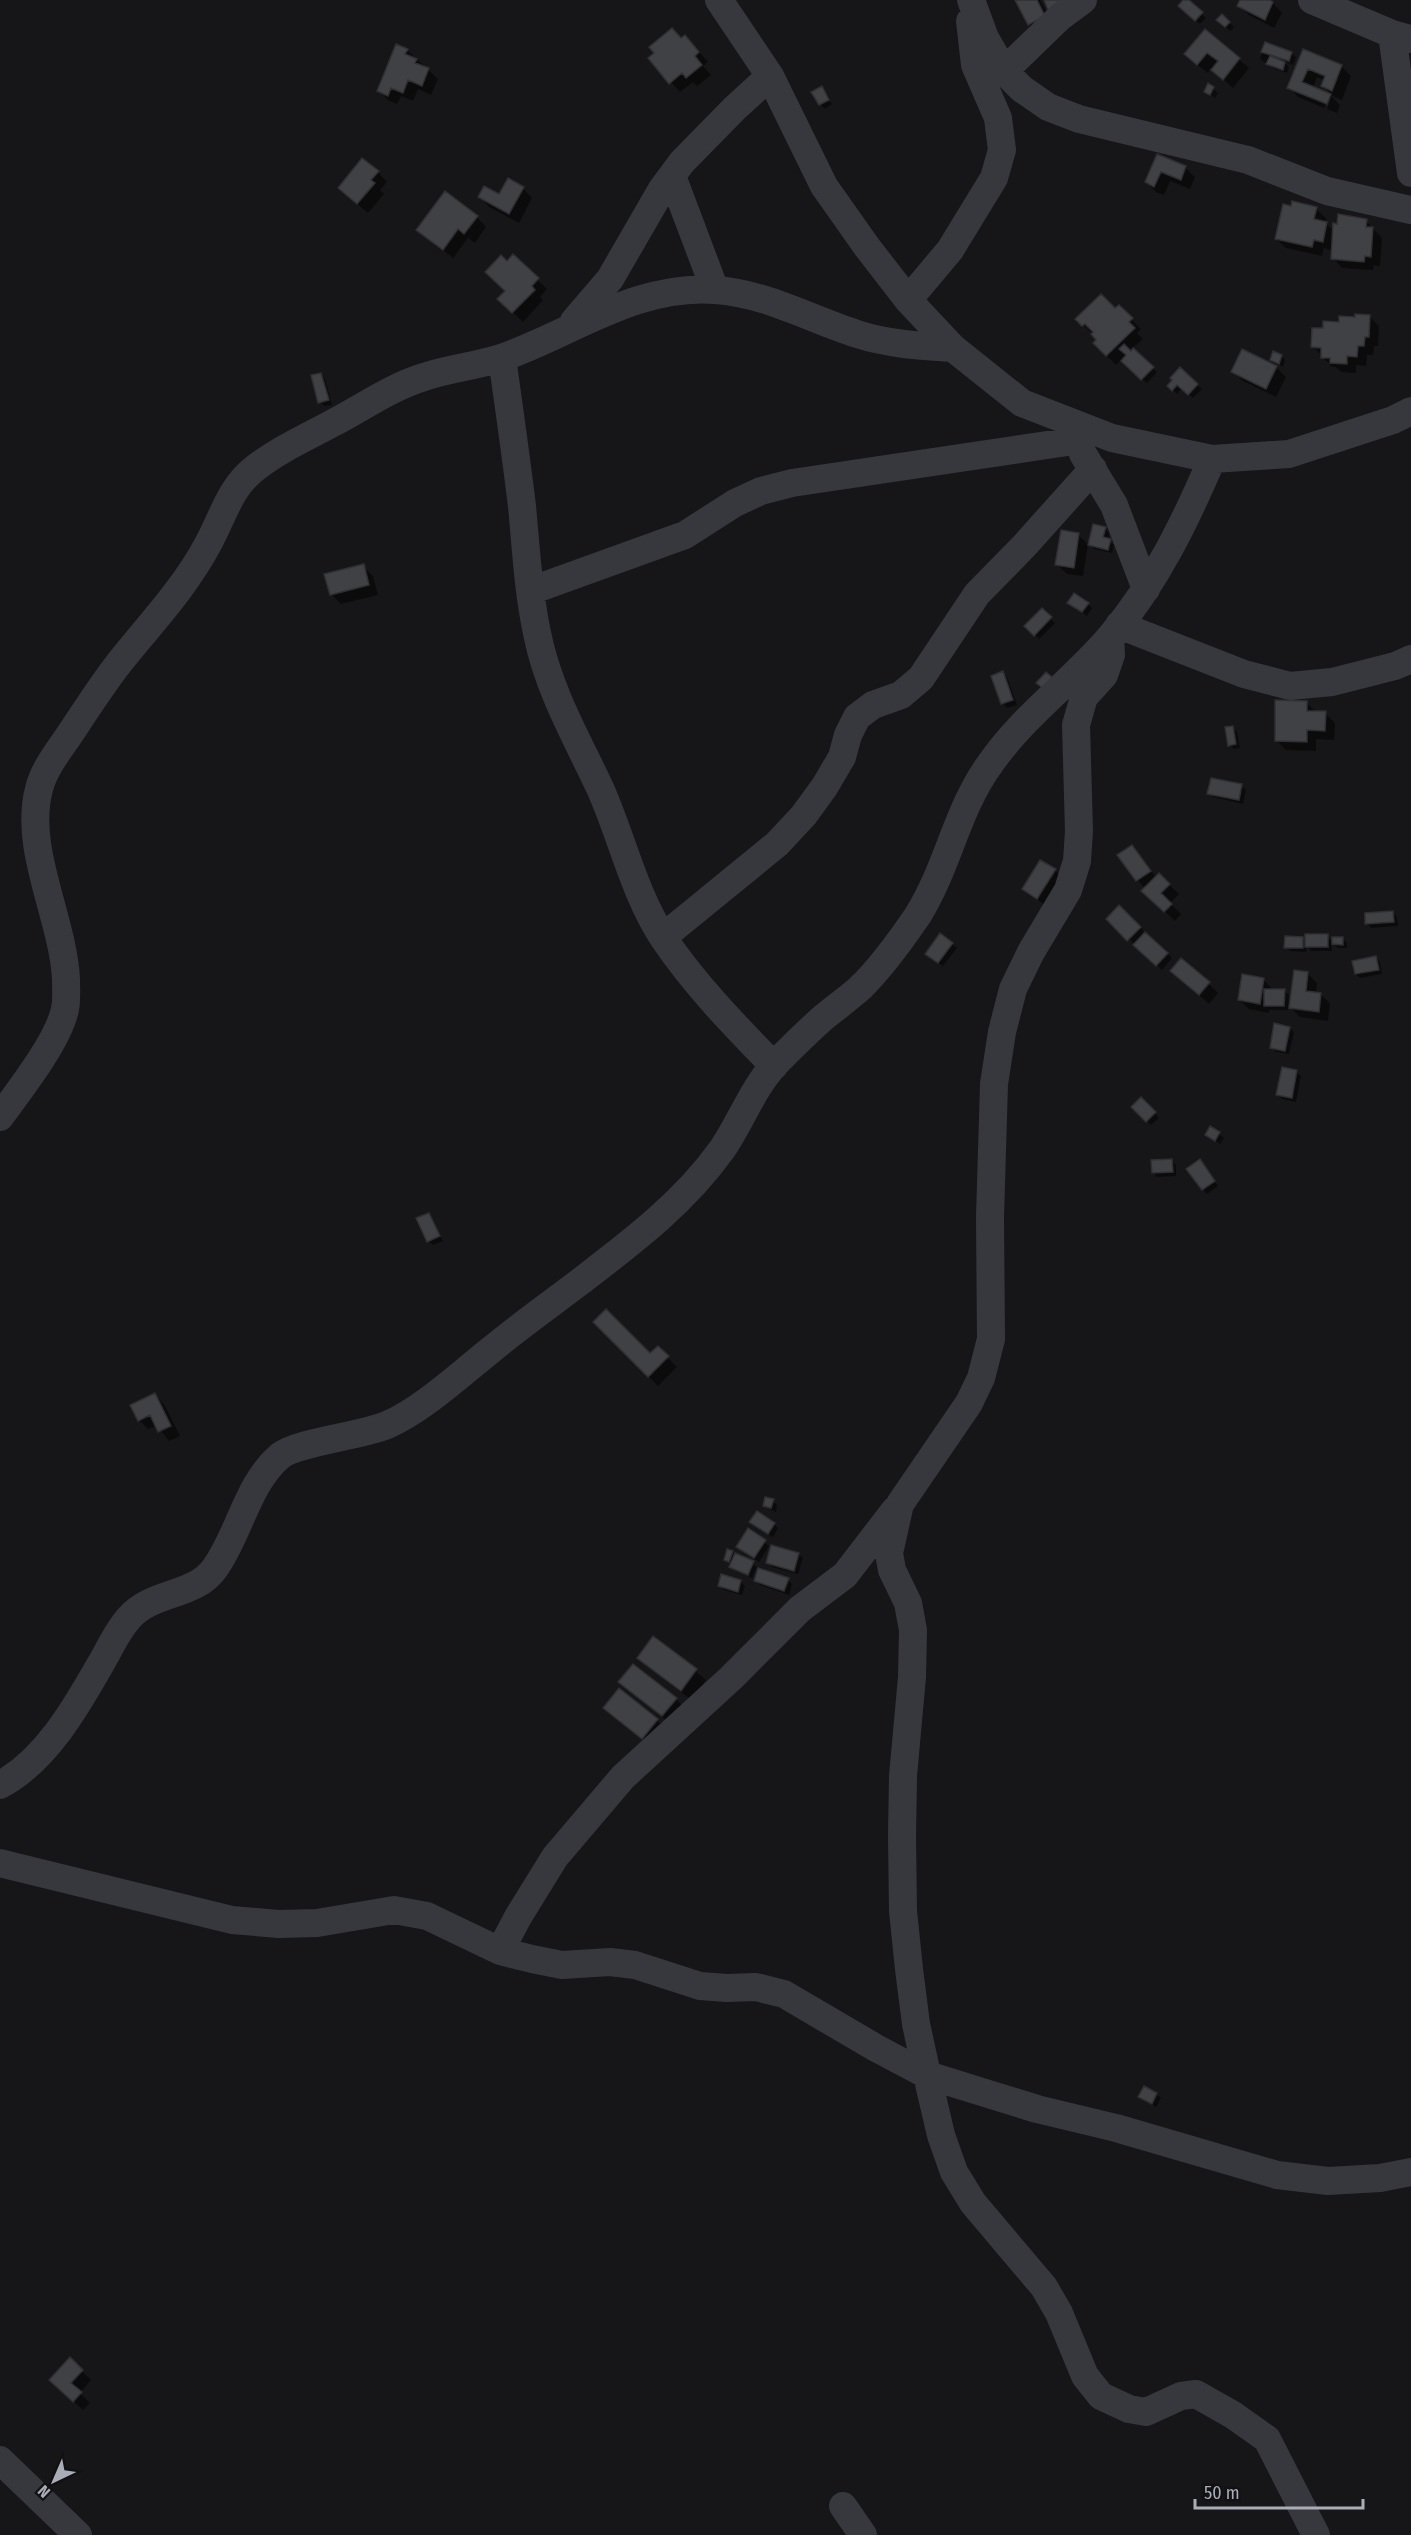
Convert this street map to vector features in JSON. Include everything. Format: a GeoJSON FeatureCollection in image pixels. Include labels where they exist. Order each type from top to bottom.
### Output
{"type":"FeatureCollection","features":[{"type":"Feature","properties":{"kind":"street"},"geometry":{"type":"LineString","coordinates":[[719,0],[770,76],[824,186],[867,248],[952,348],[1022,403],[1112,438],[1212,459],[1289,454],[1393,420],[1411,411]]}},
{"type":"Feature","properties":{"kind":"street"},"geometry":{"type":"LineString","coordinates":[[909,300],[950,250],[994,178],[1002,150],[998,118],[975,65],[969,0]]}},
{"type":"Feature","properties":{"kind":"street"},"geometry":{"type":"LineString","coordinates":[[969,0],[985,38],[1004,71],[1022,89],[1048,107],[1079,119],[1248,160],[1327,191],[1411,210]]}},
{"type":"Feature","properties":{"kind":"street"},"geometry":{"type":"LineString","coordinates":[[1004,71],[1060,17],[1083,0]]}},
{"type":"Feature","properties":{"kind":"street"},"geometry":{"type":"LineString","coordinates":[[1312,0],[1401,37],[1411,173]]}},
{"type":"Feature","properties":{"kind":"street"},"geometry":{"type":"LineString","coordinates":[[565,332],[610,279],[662,189],[682,162],[770,76]]}},
{"type":"Feature","properties":{"kind":"street"},"geometry":{"type":"LineString","coordinates":[[672,176],[715,290]]}},
{"type":"Feature","properties":{"kind":"street"},"geometry":{"type":"LineString","coordinates":[[0,1117],[50,1042],[60,1025],[66,1007],[65,968],[40,856],[35,805],[40,784],[49,766],[97,692],[179,591],[210,542],[221,513],[236,487],[251,471],[294,442],[333,424],[380,396],[423,377],[502,358],[565,332],[597,315],[648,295],[715,290],[752,297],[809,315],[856,334],[896,344],[952,348]]}},
{"type":"Feature","properties":{"kind":"street"},"geometry":{"type":"LineString","coordinates":[[502,358],[537,633],[548,677],[562,714],[601,790],[642,894],[663,937],[703,990],[774,1066]]}},
{"type":"Feature","properties":{"kind":"street"},"geometry":{"type":"LineString","coordinates":[[1059,417],[1094,469],[1114,505],[1146,589]]}},
{"type":"Feature","properties":{"kind":"street"},"geometry":{"type":"LineString","coordinates":[[530,591],[685,535],[735,503],[761,491],[792,483],[1074,441]]}},
{"type":"Feature","properties":{"kind":"street"},"geometry":{"type":"LineString","coordinates":[[0,1785],[14,1778],[39,1754],[66,1720],[127,1620],[144,1604],[192,1587],[211,1575],[228,1549],[249,1501],[268,1468],[285,1452],[387,1425],[437,1394],[582,1281],[652,1224],[692,1187],[724,1146],[752,1096],[774,1066],[822,1019],[861,987],[892,952],[920,912],[943,869],[976,788],[989,764],[1042,704],[1114,631],[1146,589],[1183,526],[1212,459]]}},
{"type":"Feature","properties":{"kind":"street"},"geometry":{"type":"LineString","coordinates":[[663,937],[777,844],[825,786],[842,757],[848,735],[857,717],[873,705],[901,694],[921,678],[977,594],[1094,469]]}},
{"type":"Feature","properties":{"kind":"street"},"geometry":{"type":"LineString","coordinates":[[1114,631],[1244,674],[1290,686],[1332,682],[1395,666],[1411,659]]}},
{"type":"Feature","properties":{"kind":"street"},"geometry":{"type":"LineString","coordinates":[[500,1951],[555,1857],[623,1777],[731,1678],[800,1608],[844,1575],[900,1504],[969,1403],[981,1378],[991,1339],[990,1218],[994,1084],[1002,1032],[1013,989],[1031,952],[1068,890],[1077,861],[1079,831],[1076,725],[1084,697],[1104,675],[1111,655],[1114,631]]}},
{"type":"Feature","properties":{"kind":"street"},"geometry":{"type":"LineString","coordinates":[[900,1504],[889,1553],[892,1570],[908,1603],[913,1630],[912,1677],[903,1776],[903,1911],[916,2024],[941,2134],[954,2172],[973,2203],[1044,2288],[1059,2313],[1085,2376],[1101,2396],[1129,2409],[1146,2412],[1181,2396],[1196,2394],[1233,2415],[1267,2439],[1316,2535]]}},
{"type":"Feature","properties":{"kind":"street"},"geometry":{"type":"LineString","coordinates":[[0,1863],[232,1920],[279,1924],[308,1923],[394,1910],[427,1916],[500,1951],[561,1965],[610,1962],[635,1965],[700,1986],[727,1988],[756,1986],[784,1994],[927,2075],[1037,2109],[1116,2128],[1277,2175],[1328,2181],[1380,2178],[1411,2172]]}},
{"type":"Feature","properties":{"kind":"street"},"geometry":{"type":"LineString","coordinates":[[0,2460],[78,2535]]}},
{"type":"Feature","properties":{"kind":"street"},"geometry":{"type":"LineString","coordinates":[[843,2506],[863,2535]]}},
{"type":"Feature","properties":{"kind":"building"},"geometry":{"type":"Polygon","coordinates":[[[1015,0],[1037,0],[1045,16],[1028,25],[1015,0]]]}},
{"type":"Feature","properties":{"kind":"building"},"geometry":{"type":"Polygon","coordinates":[[[1044,0],[1062,0],[1049,13],[1044,0]]]}},
{"type":"Feature","properties":{"kind":"building"},"geometry":{"type":"Polygon","coordinates":[[[1183,0],[1189,0],[1203,12],[1195,21],[1178,6],[1183,0]]]}},
{"type":"Feature","properties":{"kind":"building"},"geometry":{"type":"Polygon","coordinates":[[[1240,0],[1270,0],[1273,2],[1265,20],[1237,6],[1240,0]]]}},
{"type":"Feature","properties":{"kind":"building"},"geometry":{"type":"Polygon","coordinates":[[[1222,14],[1230,22],[1225,27],[1216,20],[1222,14]]]}},
{"type":"Feature","properties":{"kind":"building"},"geometry":{"type":"Polygon","coordinates":[[[672,28],[681,38],[685,35],[699,52],[695,56],[702,65],[686,78],[682,73],[669,84],[648,58],[654,53],[649,47],[672,28]]]}},
{"type":"Feature","properties":{"kind":"building"},"geometry":{"type":"Polygon","coordinates":[[[1205,29],[1240,58],[1223,80],[1211,70],[1218,61],[1207,53],[1197,65],[1184,54],[1205,29]]]}},
{"type":"Feature","properties":{"kind":"building"},"geometry":{"type":"Polygon","coordinates":[[[1265,42],[1292,52],[1289,61],[1261,52],[1265,42]]]}},
{"type":"Feature","properties":{"kind":"building"},"geometry":{"type":"Polygon","coordinates":[[[396,44],[408,49],[405,54],[417,59],[415,63],[429,68],[422,86],[408,80],[403,93],[391,88],[388,96],[377,91],[396,44]]]}},
{"type":"Feature","properties":{"kind":"building"},"geometry":{"type":"Polygon","coordinates":[[[1303,49],[1342,65],[1332,91],[1321,86],[1325,76],[1308,69],[1302,82],[1331,94],[1327,104],[1287,88],[1303,49]]]}},
{"type":"Feature","properties":{"kind":"building"},"geometry":{"type":"Polygon","coordinates":[[[1270,56],[1285,62],[1283,70],[1266,64],[1270,56]]]}},
{"type":"Feature","properties":{"kind":"building"},"geometry":{"type":"Polygon","coordinates":[[[1208,83],[1214,87],[1210,95],[1204,92],[1208,83]]]}},
{"type":"Feature","properties":{"kind":"building"},"geometry":{"type":"Polygon","coordinates":[[[822,86],[829,100],[819,105],[811,92],[822,86]]]}},
{"type":"Feature","properties":{"kind":"building"},"geometry":{"type":"Polygon","coordinates":[[[1157,154],[1186,166],[1181,180],[1161,172],[1154,187],[1145,182],[1157,154]]]}},
{"type":"Feature","properties":{"kind":"building"},"geometry":{"type":"Polygon","coordinates":[[[362,158],[379,171],[371,180],[375,183],[357,204],[338,188],[362,158]]]}},
{"type":"Feature","properties":{"kind":"building"},"geometry":{"type":"Polygon","coordinates":[[[508,178],[524,187],[509,214],[478,197],[484,186],[499,194],[508,178]]]}},
{"type":"Feature","properties":{"kind":"building"},"geometry":{"type":"Polygon","coordinates":[[[445,191],[478,216],[464,234],[458,229],[443,250],[416,230],[445,191]]]}},
{"type":"Feature","properties":{"kind":"building"},"geometry":{"type":"Polygon","coordinates":[[[1292,201],[1317,207],[1314,219],[1327,222],[1323,242],[1314,240],[1312,247],[1275,239],[1283,204],[1291,206],[1292,201]]]}},
{"type":"Feature","properties":{"kind":"building"},"geometry":{"type":"Polygon","coordinates":[[[1338,214],[1367,219],[1366,227],[1373,227],[1371,257],[1365,256],[1364,262],[1331,259],[1333,223],[1337,224],[1338,214]]]}},
{"type":"Feature","properties":{"kind":"building"},"geometry":{"type":"Polygon","coordinates":[[[513,254],[539,278],[532,286],[535,290],[512,313],[497,299],[505,291],[485,272],[501,255],[507,261],[513,254]]]}},
{"type":"Feature","properties":{"kind":"building"},"geometry":{"type":"Polygon","coordinates":[[[1101,294],[1115,308],[1119,305],[1133,318],[1129,322],[1135,328],[1106,356],[1093,343],[1096,340],[1091,334],[1093,332],[1085,324],[1082,326],[1075,319],[1101,294]]]}},
{"type":"Feature","properties":{"kind":"building"},"geometry":{"type":"Polygon","coordinates":[[[1355,314],[1370,315],[1369,337],[1365,337],[1364,346],[1358,346],[1357,357],[1347,356],[1347,364],[1330,363],[1330,358],[1321,358],[1321,348],[1311,347],[1312,328],[1323,328],[1323,321],[1339,322],[1339,316],[1355,317],[1355,314]]]}},
{"type":"Feature","properties":{"kind":"building"},"geometry":{"type":"Polygon","coordinates":[[[1124,344],[1131,351],[1133,348],[1154,367],[1141,380],[1121,361],[1126,355],[1119,349],[1124,344]]]}},
{"type":"Feature","properties":{"kind":"building"},"geometry":{"type":"Polygon","coordinates":[[[1242,349],[1277,366],[1266,389],[1231,372],[1242,349]]]}},
{"type":"Feature","properties":{"kind":"building"},"geometry":{"type":"Polygon","coordinates":[[[1273,351],[1282,355],[1279,364],[1270,360],[1273,351]]]}},
{"type":"Feature","properties":{"kind":"building"},"geometry":{"type":"Polygon","coordinates":[[[1180,367],[1198,384],[1188,395],[1177,385],[1172,391],[1167,386],[1172,380],[1170,378],[1180,367]]]}},
{"type":"Feature","properties":{"kind":"building"},"geometry":{"type":"Polygon","coordinates":[[[321,373],[329,400],[318,403],[311,375],[321,373]]]}},
{"type":"Feature","properties":{"kind":"building"},"geometry":{"type":"Polygon","coordinates":[[[1093,524],[1106,527],[1103,537],[1111,539],[1108,550],[1088,545],[1093,524]]]}},
{"type":"Feature","properties":{"kind":"building"},"geometry":{"type":"Polygon","coordinates":[[[1061,530],[1079,533],[1074,568],[1055,565],[1061,530]]]}},
{"type":"Feature","properties":{"kind":"building"},"geometry":{"type":"Polygon","coordinates":[[[364,564],[369,585],[330,595],[324,574],[364,564]]]}},
{"type":"Feature","properties":{"kind":"building"},"geometry":{"type":"Polygon","coordinates":[[[1074,593],[1089,603],[1082,612],[1067,603],[1074,593]]]}},
{"type":"Feature","properties":{"kind":"building"},"geometry":{"type":"Polygon","coordinates":[[[1042,608],[1052,617],[1034,636],[1024,626],[1042,608]]]}},
{"type":"Feature","properties":{"kind":"building"},"geometry":{"type":"Polygon","coordinates":[[[1003,671],[1013,700],[1001,704],[991,676],[1003,671]]]}},
{"type":"Feature","properties":{"kind":"building"},"geometry":{"type":"Polygon","coordinates":[[[1046,672],[1053,678],[1044,689],[1036,683],[1046,672]]]}},
{"type":"Feature","properties":{"kind":"building"},"geometry":{"type":"Polygon","coordinates":[[[1275,700],[1307,701],[1307,711],[1326,711],[1325,731],[1307,730],[1307,742],[1275,741],[1275,700]]]}},
{"type":"Feature","properties":{"kind":"building"},"geometry":{"type":"Polygon","coordinates":[[[1233,726],[1236,744],[1228,746],[1225,727],[1233,726]]]}},
{"type":"Feature","properties":{"kind":"building"},"geometry":{"type":"Polygon","coordinates":[[[1211,778],[1242,784],[1239,800],[1207,794],[1211,778]]]}},
{"type":"Feature","properties":{"kind":"building"},"geometry":{"type":"Polygon","coordinates":[[[1132,845],[1151,871],[1136,881],[1117,855],[1132,845]]]}},
{"type":"Feature","properties":{"kind":"building"},"geometry":{"type":"Polygon","coordinates":[[[1040,860],[1056,869],[1037,899],[1022,889],[1040,860]]]}},
{"type":"Feature","properties":{"kind":"building"},"geometry":{"type":"Polygon","coordinates":[[[1159,873],[1170,884],[1161,893],[1172,904],[1164,912],[1141,891],[1159,873]]]}},
{"type":"Feature","properties":{"kind":"building"},"geometry":{"type":"Polygon","coordinates":[[[1119,905],[1141,927],[1127,941],[1106,919],[1119,905]]]}},
{"type":"Feature","properties":{"kind":"building"},"geometry":{"type":"Polygon","coordinates":[[[1393,911],[1394,922],[1365,924],[1365,913],[1393,911]]]}},
{"type":"Feature","properties":{"kind":"building"},"geometry":{"type":"Polygon","coordinates":[[[1145,932],[1168,953],[1156,966],[1133,945],[1145,932]]]}},
{"type":"Feature","properties":{"kind":"building"},"geometry":{"type":"Polygon","coordinates":[[[940,933],[953,943],[938,963],[925,954],[940,933]]]}},
{"type":"Feature","properties":{"kind":"building"},"geometry":{"type":"Polygon","coordinates":[[[1305,934],[1328,934],[1328,947],[1305,947],[1305,934]]]}},
{"type":"Feature","properties":{"kind":"building"},"geometry":{"type":"Polygon","coordinates":[[[1285,936],[1303,937],[1303,948],[1284,948],[1285,936]]]}},
{"type":"Feature","properties":{"kind":"building"},"geometry":{"type":"Polygon","coordinates":[[[1332,937],[1343,937],[1343,945],[1332,944],[1332,937]]]}},
{"type":"Feature","properties":{"kind":"building"},"geometry":{"type":"Polygon","coordinates":[[[1376,956],[1379,970],[1355,974],[1352,961],[1376,956]]]}},
{"type":"Feature","properties":{"kind":"building"},"geometry":{"type":"Polygon","coordinates":[[[1181,958],[1210,982],[1199,995],[1170,971],[1181,958]]]}},
{"type":"Feature","properties":{"kind":"building"},"geometry":{"type":"Polygon","coordinates":[[[1294,970],[1308,972],[1306,991],[1321,993],[1319,1012],[1289,1008],[1294,970]]]}},
{"type":"Feature","properties":{"kind":"building"},"geometry":{"type":"Polygon","coordinates":[[[1242,974],[1264,978],[1260,1004],[1238,1000],[1242,974]]]}},
{"type":"Feature","properties":{"kind":"building"},"geometry":{"type":"Polygon","coordinates":[[[1264,989],[1285,989],[1284,1006],[1264,1006],[1264,989]]]}},
{"type":"Feature","properties":{"kind":"building"},"geometry":{"type":"Polygon","coordinates":[[[1274,1023],[1290,1027],[1285,1051],[1270,1048],[1274,1023]]]}},
{"type":"Feature","properties":{"kind":"building"},"geometry":{"type":"Polygon","coordinates":[[[1282,1067],[1297,1070],[1292,1098],[1276,1095],[1282,1067]]]}},
{"type":"Feature","properties":{"kind":"building"},"geometry":{"type":"Polygon","coordinates":[[[1141,1097],[1156,1112],[1146,1122],[1131,1107],[1141,1097]]]}},
{"type":"Feature","properties":{"kind":"building"},"geometry":{"type":"Polygon","coordinates":[[[1210,1126],[1220,1132],[1215,1141],[1205,1135],[1210,1126]]]}},
{"type":"Feature","properties":{"kind":"building"},"geometry":{"type":"Polygon","coordinates":[[[1172,1159],[1173,1172],[1152,1173],[1151,1160],[1172,1159]]]}},
{"type":"Feature","properties":{"kind":"building"},"geometry":{"type":"Polygon","coordinates":[[[1200,1159],[1215,1181],[1202,1190],[1186,1169],[1200,1159]]]}},
{"type":"Feature","properties":{"kind":"building"},"geometry":{"type":"Polygon","coordinates":[[[429,1213],[440,1236],[427,1242],[416,1218],[429,1213]]]}},
{"type":"Feature","properties":{"kind":"building"},"geometry":{"type":"Polygon","coordinates":[[[606,1309],[650,1353],[658,1346],[669,1356],[648,1377],[593,1322],[606,1309]]]}},
{"type":"Feature","properties":{"kind":"building"},"geometry":{"type":"Polygon","coordinates":[[[155,1393],[171,1426],[158,1432],[150,1415],[138,1421],[130,1405],[155,1393]]]}},
{"type":"Feature","properties":{"kind":"building"},"geometry":{"type":"Polygon","coordinates":[[[765,1497],[774,1499],[771,1508],[763,1506],[765,1497]]]}},
{"type":"Feature","properties":{"kind":"building"},"geometry":{"type":"Polygon","coordinates":[[[757,1511],[775,1523],[768,1534],[749,1522],[757,1511]]]}},
{"type":"Feature","properties":{"kind":"building"},"geometry":{"type":"Polygon","coordinates":[[[748,1528],[766,1540],[754,1558],[736,1547],[748,1528]]]}},
{"type":"Feature","properties":{"kind":"building"},"geometry":{"type":"Polygon","coordinates":[[[771,1545],[799,1553],[794,1571],[766,1563],[771,1545]]]}},
{"type":"Feature","properties":{"kind":"building"},"geometry":{"type":"Polygon","coordinates":[[[727,1549],[733,1551],[729,1562],[724,1560],[727,1549]]]}},
{"type":"Feature","properties":{"kind":"building"},"geometry":{"type":"Polygon","coordinates":[[[735,1553],[754,1561],[748,1575],[729,1567],[735,1553]]]}},
{"type":"Feature","properties":{"kind":"building"},"geometry":{"type":"Polygon","coordinates":[[[758,1568],[789,1578],[784,1591],[754,1581],[758,1568]]]}},
{"type":"Feature","properties":{"kind":"building"},"geometry":{"type":"Polygon","coordinates":[[[721,1574],[741,1580],[738,1592],[718,1586],[721,1574]]]}},
{"type":"Feature","properties":{"kind":"building"},"geometry":{"type":"Polygon","coordinates":[[[653,1636],[697,1669],[681,1691],[637,1658],[653,1636]]]}},
{"type":"Feature","properties":{"kind":"building"},"geometry":{"type":"Polygon","coordinates":[[[633,1664],[677,1698],[662,1716],[618,1682],[633,1664]]]}},
{"type":"Feature","properties":{"kind":"building"},"geometry":{"type":"Polygon","coordinates":[[[619,1688],[658,1719],[642,1739],[603,1708],[619,1688]]]}},
{"type":"Feature","properties":{"kind":"building"},"geometry":{"type":"Polygon","coordinates":[[[1144,2086],[1157,2093],[1152,2104],[1138,2097],[1144,2086]]]}},
{"type":"Feature","properties":{"kind":"building"},"geometry":{"type":"Polygon","coordinates":[[[70,2357],[83,2370],[71,2383],[82,2392],[73,2402],[49,2380],[70,2357]]]}}]}
